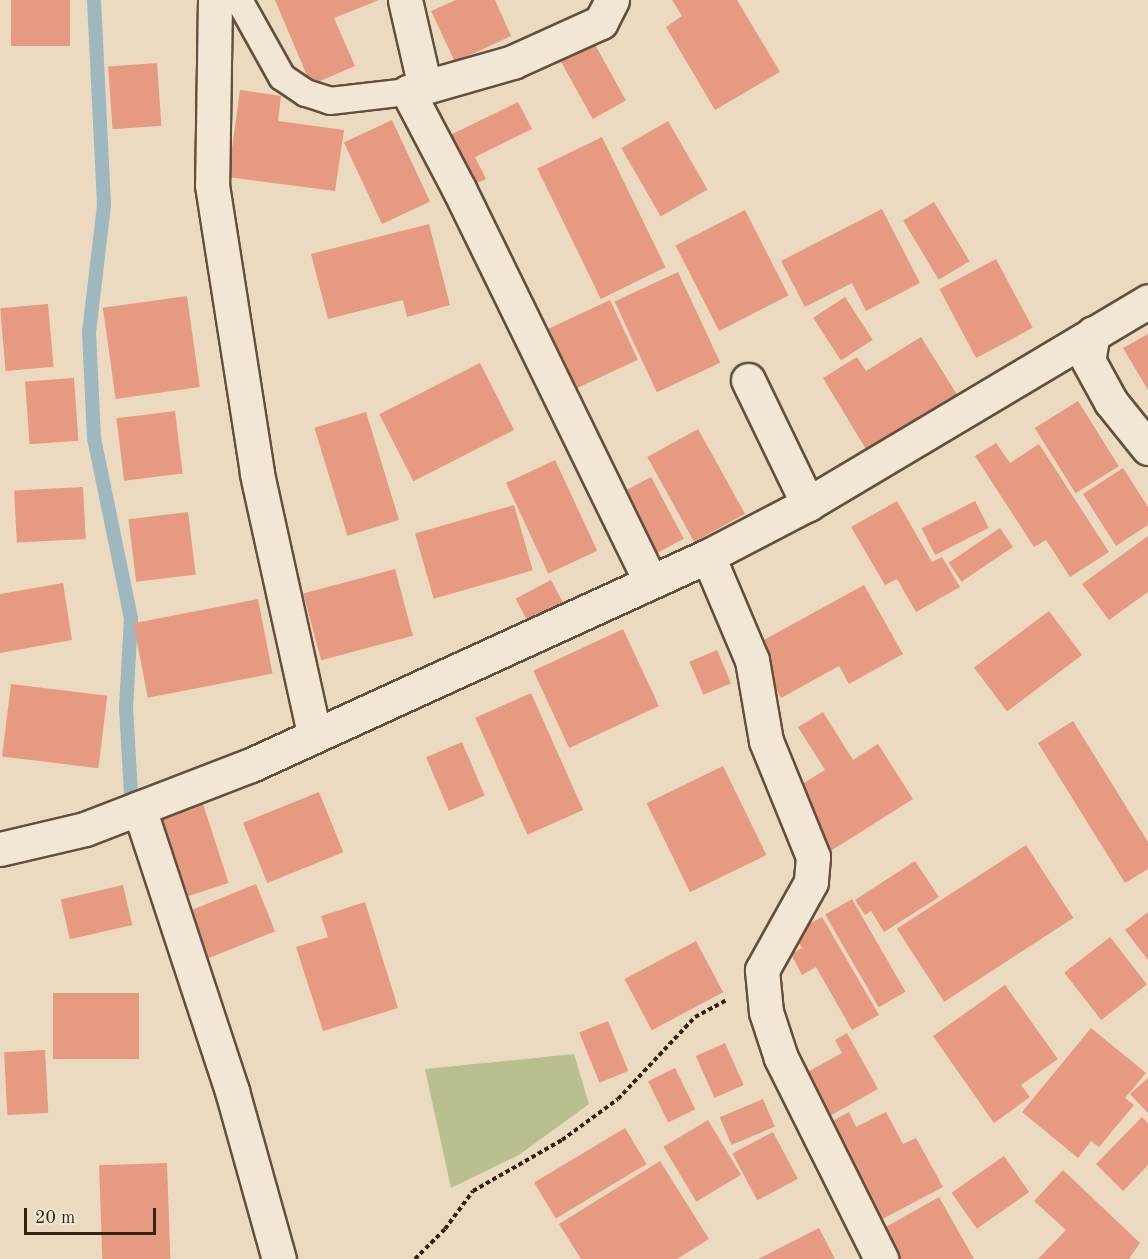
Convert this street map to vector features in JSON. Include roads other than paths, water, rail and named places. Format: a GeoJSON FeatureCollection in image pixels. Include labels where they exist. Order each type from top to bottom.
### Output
{"type":"FeatureCollection","features":[{"type":"Feature","properties":{"kind":"street"},"geometry":{"type":"LineString","coordinates":[[215,0],[212,185],[257,474],[314,733]]}},
{"type":"Feature","properties":{"kind":"street"},"geometry":{"type":"LineString","coordinates":[[405,0],[416,89],[459,189],[651,582]]}},
{"type":"Feature","properties":{"kind":"street"},"geometry":{"type":"LineString","coordinates":[[416,89],[513,62],[601,22],[612,0]]}},
{"type":"Feature","properties":{"kind":"street"},"geometry":{"type":"LineString","coordinates":[[0,849],[85,829],[251,765],[314,733],[708,556],[808,504],[1148,301]]}},
{"type":"Feature","properties":{"kind":"street"},"geometry":{"type":"LineString","coordinates":[[1093,333],[1088,360],[1111,402],[1148,448]]}},
{"type":"Feature","properties":{"kind":"street"},"geometry":{"type":"LineString","coordinates":[[748,380],[808,504]]}},
{"type":"Feature","properties":{"kind":"street"},"geometry":{"type":"LineString","coordinates":[[708,556],[752,660],[766,741],[813,857],[811,882],[762,970],[766,1012],[781,1058],[881,1259]]}},
{"type":"Feature","properties":{"kind":"street"},"geometry":{"type":"LineString","coordinates":[[140,808],[232,1091],[279,1259]]}},
{"type":"Feature","properties":{"kind":"lane"},"geometry":{"type":"LineString","coordinates":[[239,0],[282,77],[306,93],[330,101],[416,89]]}},
{"type":"Feature","properties":{"kind":"waterway"},"geometry":{"type":"LineString","coordinates":[[94,0],[104,205],[89,332],[94,438],[131,618],[126,707],[131,795]]}}]}
